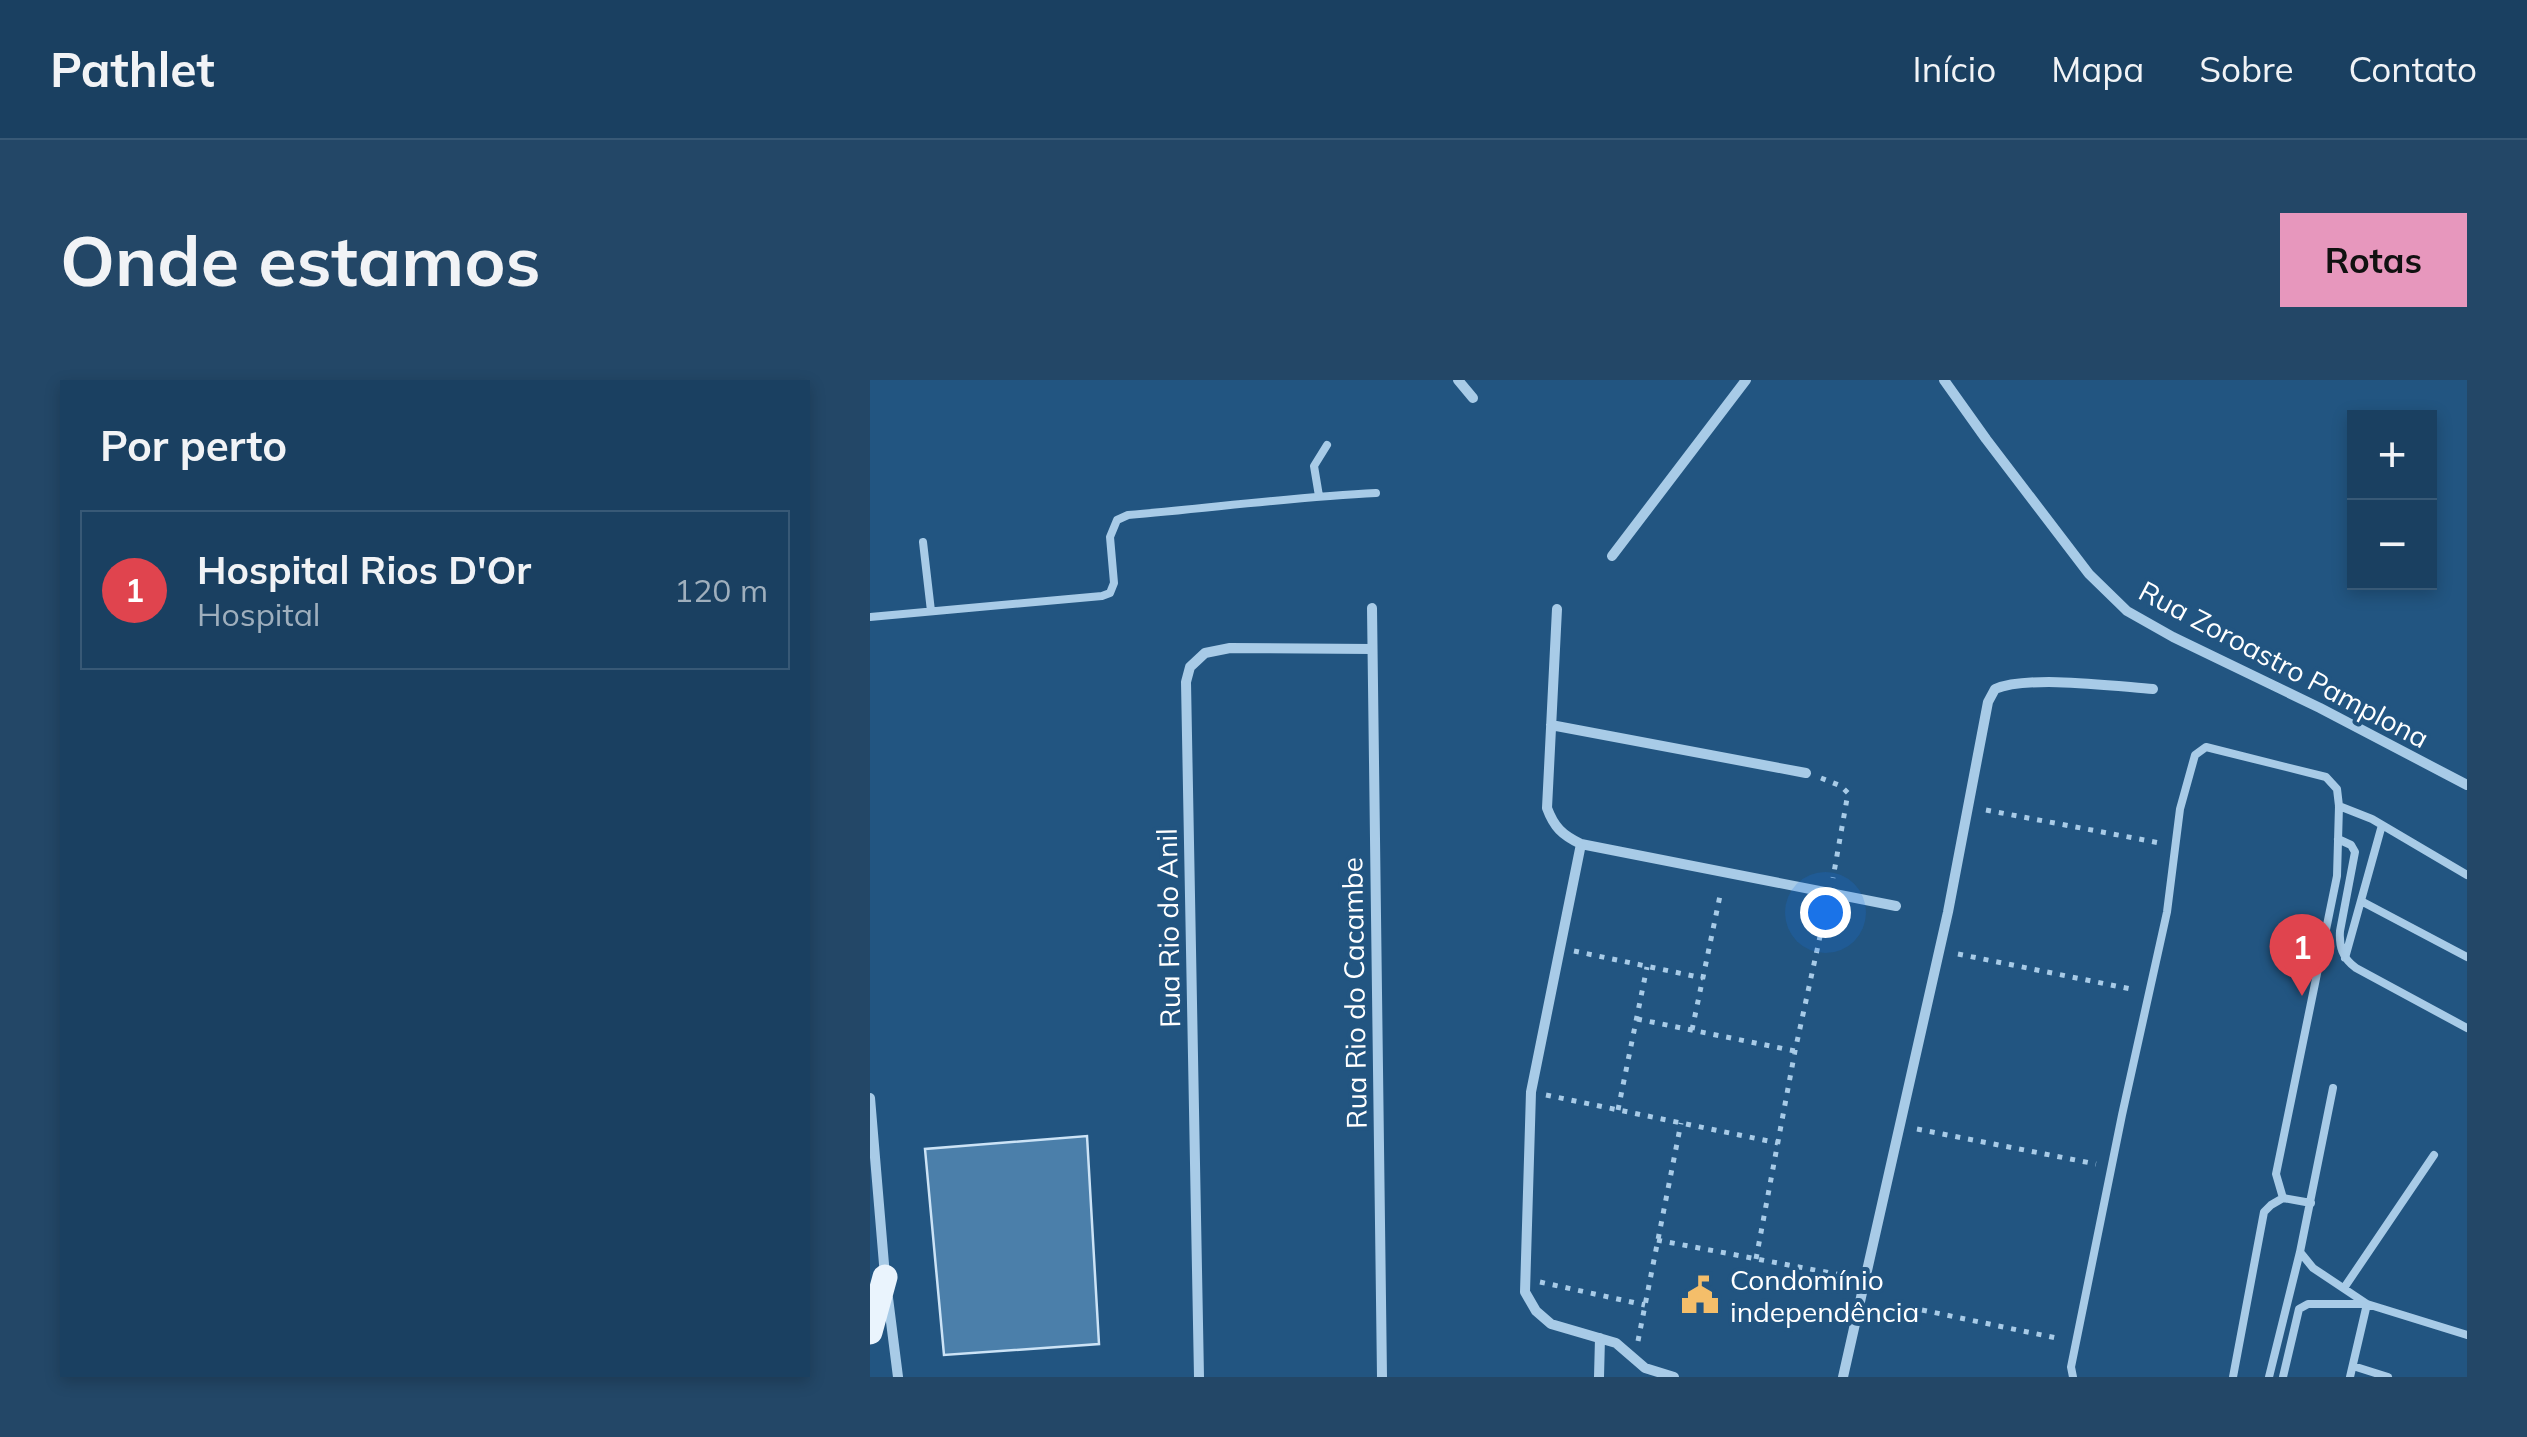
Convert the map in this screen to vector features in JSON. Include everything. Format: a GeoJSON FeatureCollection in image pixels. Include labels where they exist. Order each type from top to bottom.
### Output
{"type":"FeatureCollection","features":[{"type":"Feature","properties":{"kind":"main road"},"geometry":{"type":"LineString","coordinates":[[870,1332],[885,1277]]}},
{"type":"Feature","properties":{"kind":"street"},"geometry":{"type":"LineString","coordinates":[[1458,380],[1473,398]]}},
{"type":"Feature","properties":{"kind":"street"},"geometry":{"type":"LineString","coordinates":[[1612,556],[1746,380]]}},
{"type":"Feature","properties":{"kind":"street","name":"Rua Zoroastro Pamplona"},"geometry":{"type":"LineString","coordinates":[[1944,380],[2089,574],[2127,611],[2467,785]]}},
{"type":"Feature","properties":{"kind":"street","name":"Rua Rio do Cacambe"},"geometry":{"type":"LineString","coordinates":[[1372,608],[1382,1377]]}},
{"type":"Feature","properties":{"kind":"street"},"geometry":{"type":"LineString","coordinates":[[1556,609],[1547,808],[1552,823],[1564,836],[1581,844],[1896,906]]}},
{"type":"Feature","properties":{"kind":"street","name":"Rua Rio do Anil"},"geometry":{"type":"LineString","coordinates":[[1199,1377],[1186,682],[1190,667],[1205,653],[1230,648],[1372,649]]}},
{"type":"Feature","properties":{"kind":"street"},"geometry":{"type":"LineString","coordinates":[[1843,1377],[1939,950],[1988,702],[1994,689],[2008,684],[2153,689]]}},
{"type":"Feature","properties":{"kind":"street"},"geometry":{"type":"LineString","coordinates":[[1551,725],[1806,772]]}},
{"type":"Feature","properties":{"kind":"street"},"geometry":{"type":"LineString","coordinates":[[1581,844],[1532,1092],[1525,1292],[1536,1311],[1551,1324],[1616,1343],[1653,1372],[1674,1377]]}},
{"type":"Feature","properties":{"kind":"street"},"geometry":{"type":"LineString","coordinates":[[870,1098],[898,1377]]}},
{"type":"Feature","properties":{"kind":"street"},"geometry":{"type":"LineString","coordinates":[[1599,1377],[1600,1338]]}},
{"type":"Feature","properties":{"kind":"lane"},"geometry":{"type":"LineString","coordinates":[[1319,496],[1314,466],[1327,445]]}},
{"type":"Feature","properties":{"kind":"lane"},"geometry":{"type":"LineString","coordinates":[[870,617],[1110,593],[1114,583],[1110,537],[1117,520],[1128,515],[1376,494]]}},
{"type":"Feature","properties":{"kind":"lane"},"geometry":{"type":"LineString","coordinates":[[923,542],[931,611]]}},
{"type":"Feature","properties":{"kind":"lane"},"geometry":{"type":"LineString","coordinates":[[2073,1377],[2071,1367],[2078,1328],[2166,912],[2180,809],[2196,755],[2206,747],[2326,776],[2337,789],[2337,876],[2276,1174],[2283,1198]]}},
{"type":"Feature","properties":{"kind":"lane"},"geometry":{"type":"LineString","coordinates":[[2339,806],[2382,825],[2467,875]]}},
{"type":"Feature","properties":{"kind":"lane"},"geometry":{"type":"LineString","coordinates":[[2345,958],[2382,825]]}},
{"type":"Feature","properties":{"kind":"lane"},"geometry":{"type":"LineString","coordinates":[[2338,839],[2351,845],[2354,852],[2340,931],[2345,958],[2356,968],[2467,1028]]}},
{"type":"Feature","properties":{"kind":"lane"},"geometry":{"type":"LineString","coordinates":[[2361,901],[2467,957]]}},
{"type":"Feature","properties":{"kind":"lane"},"geometry":{"type":"LineString","coordinates":[[2269,1377],[2300,1252],[2333,1088]]}},
{"type":"Feature","properties":{"kind":"lane"},"geometry":{"type":"LineString","coordinates":[[2344,1288],[2434,1155]]}},
{"type":"Feature","properties":{"kind":"lane"},"geometry":{"type":"LineString","coordinates":[[2233,1377],[2264,1212],[2283,1198],[2310,1203]]}},
{"type":"Feature","properties":{"kind":"lane"},"geometry":{"type":"LineString","coordinates":[[2300,1252],[2313,1268],[2368,1304],[2467,1335]]}},
{"type":"Feature","properties":{"kind":"lane"},"geometry":{"type":"LineString","coordinates":[[2283,1377],[2299,1309],[2308,1304],[2368,1304]]}},
{"type":"Feature","properties":{"kind":"lane"},"geometry":{"type":"LineString","coordinates":[[2350,1377],[2368,1304]]}},
{"type":"Feature","properties":{"kind":"lane"},"geometry":{"type":"LineString","coordinates":[[2353,1366],[2388,1377]]}},
{"type":"Feature","properties":{"kind":"path"},"geometry":{"type":"LineString","coordinates":[[1756,1259],[1848,793],[1841,786],[1806,772]]}},
{"type":"Feature","properties":{"kind":"path"},"geometry":{"type":"LineString","coordinates":[[1968,806],[2160,843]]}},
{"type":"Feature","properties":{"kind":"path"},"geometry":{"type":"LineString","coordinates":[[1692,1030],[1725,872]]}},
{"type":"Feature","properties":{"kind":"path"},"geometry":{"type":"LineString","coordinates":[[1562,949],[1702,978]]}},
{"type":"Feature","properties":{"kind":"path"},"geometry":{"type":"LineString","coordinates":[[1939,950],[2131,989]]}},
{"type":"Feature","properties":{"kind":"path"},"geometry":{"type":"LineString","coordinates":[[1618,1110],[1648,966]]}},
{"type":"Feature","properties":{"kind":"path"},"geometry":{"type":"LineString","coordinates":[[1637,1019],[1795,1051]]}},
{"type":"Feature","properties":{"kind":"path"},"geometry":{"type":"LineString","coordinates":[[1532,1092],[1778,1143]]}},
{"type":"Feature","properties":{"kind":"path"},"geometry":{"type":"LineString","coordinates":[[1634,1359],[1681,1124]]}},
{"type":"Feature","properties":{"kind":"path"},"geometry":{"type":"LineString","coordinates":[[1900,1126],[2096,1164]]}},
{"type":"Feature","properties":{"kind":"path"},"geometry":{"type":"LineString","coordinates":[[1657,1240],[1841,1275]]}},
{"type":"Feature","properties":{"kind":"path"},"geometry":{"type":"LineString","coordinates":[[1526,1278],[1645,1305]]}},
{"type":"Feature","properties":{"kind":"path"},"geometry":{"type":"LineString","coordinates":[[1922,1310],[2061,1338]]}},
{"type":"Feature","properties":{"kind":"building"},"geometry":{"type":"Polygon","coordinates":[[[1087,1136],[1099,1344],[944,1355],[925,1149],[1087,1136]]]}},
{"type":"Feature","properties":{"kind":"place","name":"Hospital Rios D'Or"},"geometry":{"type":"Point","coordinates":[2302,996]}},
{"type":"Feature","properties":{"kind":"place","name":"Condomínio independência"},"geometry":{"type":"Point","coordinates":[1700,1295]}}]}
